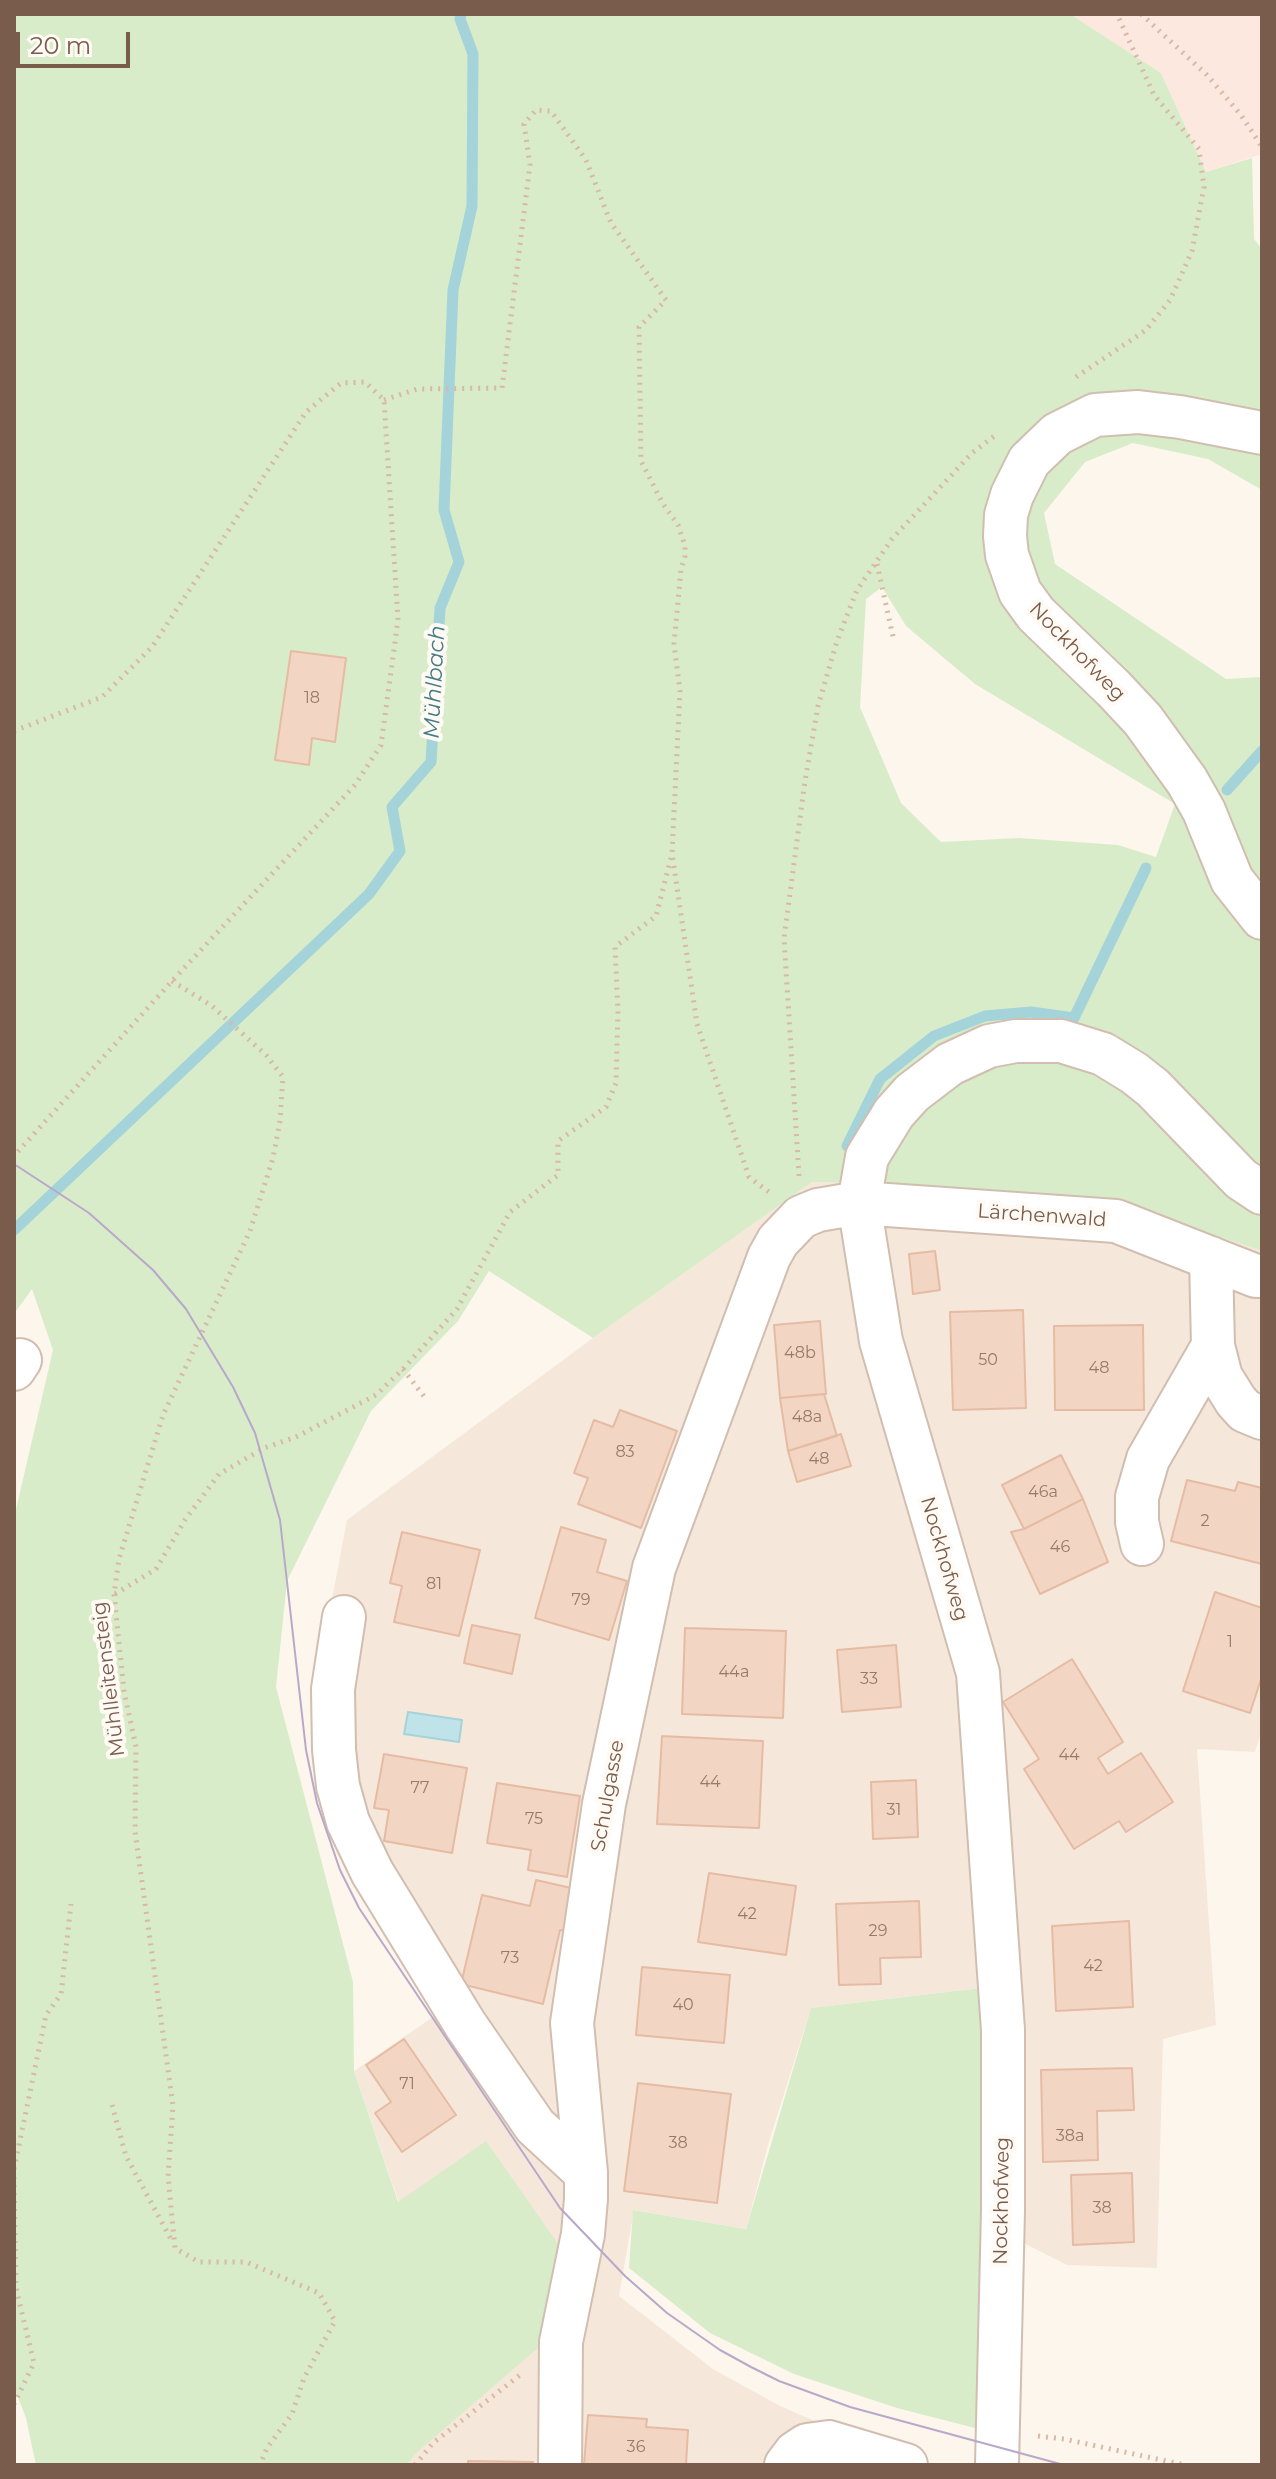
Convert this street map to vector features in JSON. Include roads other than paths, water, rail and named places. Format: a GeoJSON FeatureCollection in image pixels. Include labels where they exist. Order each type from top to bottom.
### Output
{"type":"FeatureCollection","features":[{"type":"Feature","properties":{"kind":"street","name":"Nockhofweg"},"geometry":{"type":"LineString","coordinates":[[1262,433],[1138,412],[1095,415],[1057,434],[1040,447],[1029,461],[1012,495],[1005,536],[1007,555],[1020,592],[1036,614],[1143,720],[1187,781],[1204,811],[1232,880],[1262,918]]}},
{"type":"Feature","properties":{"kind":"street","name":"Nockhofweg"},"geometry":{"type":"LineString","coordinates":[[997,2448],[1003,2210],[1003,2030],[978,1673],[881,1341],[859,1203],[867,1157],[880,1132],[912,1093],[932,1076],[989,1046],[1040,1040],[1081,1046],[1103,1054],[1134,1073],[1153,1088],[1241,1179],[1262,1193]]}},
{"type":"Feature","properties":{"kind":"street","name":"Schulgasse"},"geometry":{"type":"LineString","coordinates":[[560,2465],[561,2342],[583,2234],[586,2173],[572,2023],[604,1804],[654,1568],[769,1257],[778,1241],[801,1217],[818,1210],[859,1203]]}},
{"type":"Feature","properties":{"kind":"street","name":"Lärchenwald"},"geometry":{"type":"LineString","coordinates":[[859,1203],[1116,1221],[1262,1276]]}},
{"type":"Feature","properties":{"kind":"street"},"geometry":{"type":"LineString","coordinates":[[1211,1258],[1213,1346],[1221,1377],[1245,1411],[1262,1418]]}},
{"type":"Feature","properties":{"kind":"street"},"geometry":{"type":"LineString","coordinates":[[1142,1544],[1137,1522],[1137,1497],[1148,1459],[1213,1346]]}},
{"type":"Feature","properties":{"kind":"street"},"geometry":{"type":"LineString","coordinates":[[344,1617],[333,1689],[334,1750],[338,1786],[348,1822],[372,1872],[465,2024],[535,2126],[586,2173]]}},
{"type":"Feature","properties":{"kind":"street"},"geometry":{"type":"LineString","coordinates":[[786,2465],[795,2453],[807,2445],[829,2442],[906,2465]]}},
{"type":"Feature","properties":{"kind":"water"},"geometry":{"type":"Polygon","coordinates":[[[408,1712],[462,1720],[459,1742],[404,1734],[408,1712]]]}},
{"type":"Feature","properties":{"kind":"waterway","name":"Mühlbach"},"geometry":{"type":"LineString","coordinates":[[14,1230],[369,894],[400,851],[392,807],[431,762],[440,608],[459,562],[444,510],[453,290],[472,206],[473,54],[461,14]]}},
{"type":"Feature","properties":{"kind":"waterway"},"geometry":{"type":"LineString","coordinates":[[1227,790],[1262,751]]}},
{"type":"Feature","properties":{"kind":"waterway"},"geometry":{"type":"LineString","coordinates":[[847,1146],[880,1079],[934,1036],[985,1016],[1031,1012],[1074,1018],[1146,868]]}},
{"type":"Feature","properties":{"kind":"tram line"},"geometry":{"type":"LineString","coordinates":[[14,1164],[89,1213],[153,1270],[186,1309],[233,1387],[255,1433],[280,1520],[306,1750],[317,1803],[340,1870],[359,1908],[560,2208],[625,2276],[667,2313],[720,2350],[751,2367],[779,2381],[850,2407],[1064,2465]]}}]}
